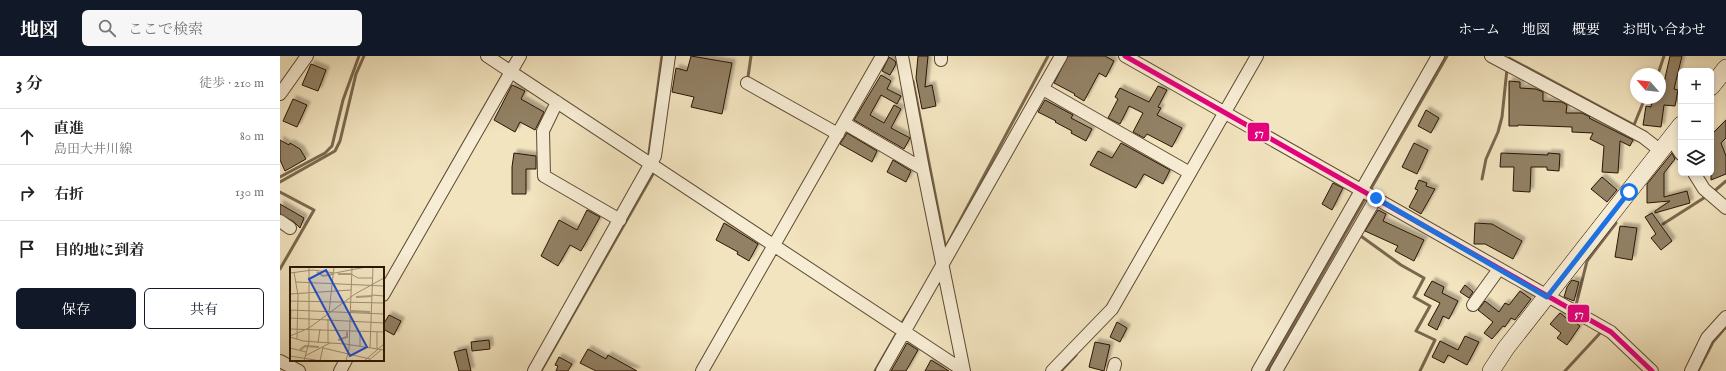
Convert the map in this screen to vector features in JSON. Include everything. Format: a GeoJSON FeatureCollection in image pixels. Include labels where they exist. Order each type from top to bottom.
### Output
{"type":"FeatureCollection","features":[{"type":"Feature","properties":{"kind":"main road"},"geometry":{"type":"LineString","coordinates":[[1714,83],[1726,68]]}},
{"type":"Feature","properties":{"kind":"main road"},"geometry":{"type":"LineString","coordinates":[[1491,371],[1506,348],[1671,138]]}},
{"type":"Feature","properties":{"kind":"street"},"geometry":{"type":"LineString","coordinates":[[280,94],[307,56]]}},
{"type":"Feature","properties":{"kind":"street"},"geometry":{"type":"LineString","coordinates":[[487,56],[964,371]]}},
{"type":"Feature","properties":{"kind":"street"},"geometry":{"type":"LineString","coordinates":[[384,293],[520,56]]}},
{"type":"Feature","properties":{"kind":"street"},"geometry":{"type":"LineString","coordinates":[[534,371],[655,156],[670,56]]}},
{"type":"Feature","properties":{"kind":"street"},"geometry":{"type":"LineString","coordinates":[[702,371],[882,56]]}},
{"type":"Feature","properties":{"kind":"street"},"geometry":{"type":"LineString","coordinates":[[902,56],[922,169],[943,264],[964,371]]}},
{"type":"Feature","properties":{"kind":"street"},"geometry":{"type":"LineString","coordinates":[[882,371],[1061,56]]}},
{"type":"Feature","properties":{"kind":"street"},"geometry":{"type":"LineString","coordinates":[[1125,56],[1611,332],[1652,371]]}},
{"type":"Feature","properties":{"kind":"street"},"geometry":{"type":"LineString","coordinates":[[1052,371],[1112,309],[1257,56]]}},
{"type":"Feature","properties":{"kind":"street"},"geometry":{"type":"LineString","coordinates":[[1258,371],[1438,56]]}},
{"type":"Feature","properties":{"kind":"street"},"geometry":{"type":"LineString","coordinates":[[1491,56],[1643,137],[1671,138],[1678,149]]}},
{"type":"Feature","properties":{"kind":"street"},"geometry":{"type":"LineString","coordinates":[[747,82],[838,134]]}},
{"type":"Feature","properties":{"kind":"street"},"geometry":{"type":"LineString","coordinates":[[1043,89],[1190,173]]}},
{"type":"Feature","properties":{"kind":"street"},"geometry":{"type":"LineString","coordinates":[[557,102],[543,131],[544,176],[620,220]]}},
{"type":"Feature","properties":{"kind":"street"},"geometry":{"type":"LineString","coordinates":[[844,123],[922,169]]}},
{"type":"Feature","properties":{"kind":"street"},"geometry":{"type":"LineString","coordinates":[[1696,176],[1704,189],[1726,208]]}},
{"type":"Feature","properties":{"kind":"street"},"geometry":{"type":"LineString","coordinates":[[1276,371],[1376,198]]}},
{"type":"Feature","properties":{"kind":"street"},"geometry":{"type":"LineString","coordinates":[[280,221],[290,228]]}},
{"type":"Feature","properties":{"kind":"street"},"geometry":{"type":"LineString","coordinates":[[1472,306],[1499,269]]}},
{"type":"Feature","properties":{"kind":"street"},"geometry":{"type":"LineString","coordinates":[[1691,371],[1707,338],[1726,317]]}},
{"type":"Feature","properties":{"kind":"street"},"geometry":{"type":"LineString","coordinates":[[280,361],[299,371]]}},
{"type":"Feature","properties":{"kind":"street"},"geometry":{"type":"LineString","coordinates":[[340,371],[345,361]]}},
{"type":"Feature","properties":{"kind":"building"},"geometry":{"type":"Polygon","coordinates":[[[691,56],[732,63],[722,114],[691,107],[694,97],[672,92],[676,68],[687,71],[691,56]]]}},
{"type":"Feature","properties":{"kind":"building"},"geometry":{"type":"Polygon","coordinates":[[[918,56],[928,56],[925,87],[932,85],[936,106],[922,109],[916,78],[918,56]]]}},
{"type":"Feature","properties":{"kind":"building"},"geometry":{"type":"Polygon","coordinates":[[[1068,56],[1105,56],[1114,61],[1106,77],[1099,73],[1084,101],[1074,95],[1075,94],[1054,83],[1068,56]]]}},
{"type":"Feature","properties":{"kind":"building"},"geometry":{"type":"Polygon","coordinates":[[[1670,56],[1682,56],[1674,89],[1678,90],[1675,106],[1664,105],[1661,127],[1643,125],[1646,106],[1651,107],[1652,104],[1666,104],[1666,74],[1670,56]]]}},
{"type":"Feature","properties":{"kind":"building"},"geometry":{"type":"Polygon","coordinates":[[[889,57],[895,61],[896,64],[890,75],[882,71],[889,57]]]}},
{"type":"Feature","properties":{"kind":"building"},"geometry":{"type":"Polygon","coordinates":[[[311,64],[326,70],[318,91],[302,85],[311,64]]]}},
{"type":"Feature","properties":{"kind":"building"},"geometry":{"type":"Polygon","coordinates":[[[881,75],[891,81],[887,89],[901,96],[897,104],[881,95],[870,115],[884,123],[894,105],[901,109],[891,128],[910,138],[904,149],[854,120],[881,75]]]}},
{"type":"Feature","properties":{"kind":"building"},"geometry":{"type":"Polygon","coordinates":[[[1509,81],[1520,82],[1520,88],[1536,89],[1543,92],[1543,101],[1562,102],[1567,105],[1566,113],[1582,113],[1633,140],[1630,146],[1620,141],[1618,173],[1602,172],[1604,146],[1590,139],[1593,133],[1572,132],[1572,127],[1509,126],[1509,81]]]}},
{"type":"Feature","properties":{"kind":"building"},"geometry":{"type":"Polygon","coordinates":[[[512,85],[525,91],[521,99],[544,112],[535,130],[520,122],[515,132],[494,120],[512,85]]]}},
{"type":"Feature","properties":{"kind":"building"},"geometry":{"type":"Polygon","coordinates":[[[1158,86],[1167,90],[1158,107],[1161,108],[1157,115],[1182,128],[1172,147],[1147,134],[1144,138],[1133,132],[1143,113],[1129,106],[1120,124],[1108,118],[1118,99],[1115,97],[1120,88],[1149,102],[1158,86]]]}},
{"type":"Feature","properties":{"kind":"building"},"geometry":{"type":"Polygon","coordinates":[[[293,99],[307,105],[297,127],[283,121],[293,99]]]}},
{"type":"Feature","properties":{"kind":"building"},"geometry":{"type":"Polygon","coordinates":[[[1045,100],[1073,115],[1071,118],[1092,129],[1086,141],[1071,133],[1072,131],[1055,122],[1056,121],[1038,112],[1045,100]]]}},
{"type":"Feature","properties":{"kind":"building"},"geometry":{"type":"Polygon","coordinates":[[[1426,110],[1439,118],[1431,133],[1418,126],[1426,110]]]}},
{"type":"Feature","properties":{"kind":"building"},"geometry":{"type":"Polygon","coordinates":[[[1726,120],[1726,138],[1721,143],[1726,156],[1726,174],[1711,180],[1711,176],[1714,176],[1714,132],[1726,120]]]}},
{"type":"Feature","properties":{"kind":"building"},"geometry":{"type":"Polygon","coordinates":[[[847,133],[877,151],[872,162],[840,144],[847,133]]]}},
{"type":"Feature","properties":{"kind":"building"},"geometry":{"type":"Polygon","coordinates":[[[280,140],[289,145],[290,143],[300,149],[306,159],[285,171],[280,160],[280,140]]]}},
{"type":"Feature","properties":{"kind":"building"},"geometry":{"type":"Polygon","coordinates":[[[1121,143],[1170,170],[1163,184],[1144,174],[1136,188],[1090,165],[1098,151],[1112,158],[1121,143]]]}},
{"type":"Feature","properties":{"kind":"building"},"geometry":{"type":"Polygon","coordinates":[[[1414,143],[1428,150],[1417,174],[1402,167],[1414,143]]]}},
{"type":"Feature","properties":{"kind":"building"},"geometry":{"type":"Polygon","coordinates":[[[514,153],[536,156],[536,169],[526,169],[526,194],[512,194],[512,167],[514,153]]]}},
{"type":"Feature","properties":{"kind":"building"},"geometry":{"type":"Polygon","coordinates":[[[1501,153],[1548,155],[1548,153],[1560,154],[1559,171],[1547,170],[1547,167],[1531,167],[1530,192],[1513,191],[1514,167],[1500,167],[1501,153]]]}},
{"type":"Feature","properties":{"kind":"building"},"geometry":{"type":"Polygon","coordinates":[[[1672,153],[1675,159],[1664,173],[1664,197],[1687,191],[1690,203],[1655,213],[1655,211],[1670,201],[1647,203],[1647,184],[1672,153]]]}},
{"type":"Feature","properties":{"kind":"building"},"geometry":{"type":"Polygon","coordinates":[[[893,160],[911,171],[906,182],[887,172],[893,160]]]}},
{"type":"Feature","properties":{"kind":"building"},"geometry":{"type":"Polygon","coordinates":[[[1602,177],[1617,190],[1607,202],[1591,189],[1602,177]]]}},
{"type":"Feature","properties":{"kind":"building"},"geometry":{"type":"Polygon","coordinates":[[[1419,180],[1427,183],[1426,186],[1435,189],[1421,214],[1409,207],[1418,190],[1415,189],[1419,180]]]}},
{"type":"Feature","properties":{"kind":"building"},"geometry":{"type":"Polygon","coordinates":[[[1333,183],[1343,188],[1332,210],[1322,204],[1333,183]]]}},
{"type":"Feature","properties":{"kind":"building"},"geometry":{"type":"Polygon","coordinates":[[[280,204],[304,218],[300,228],[294,222],[280,214],[280,204]]]}},
{"type":"Feature","properties":{"kind":"building"},"geometry":{"type":"Polygon","coordinates":[[[587,210],[600,217],[581,251],[570,245],[558,266],[541,256],[559,220],[577,230],[587,210]]]}},
{"type":"Feature","properties":{"kind":"building"},"geometry":{"type":"Polygon","coordinates":[[[1378,210],[1386,214],[1383,221],[1424,240],[1414,261],[1395,251],[1398,246],[1365,231],[1378,210]]]}},
{"type":"Feature","properties":{"kind":"building"},"geometry":{"type":"Polygon","coordinates":[[[1652,213],[1672,241],[1661,250],[1651,238],[1656,234],[1645,217],[1652,213]]]}},
{"type":"Feature","properties":{"kind":"building"},"geometry":{"type":"Polygon","coordinates":[[[724,223],[758,244],[749,261],[737,254],[738,252],[716,240],[724,223]]]}},
{"type":"Feature","properties":{"kind":"building"},"geometry":{"type":"Polygon","coordinates":[[[1475,223],[1492,224],[1522,241],[1513,259],[1485,244],[1474,244],[1475,223]]]}},
{"type":"Feature","properties":{"kind":"building"},"geometry":{"type":"Polygon","coordinates":[[[1620,226],[1637,228],[1632,260],[1615,257],[1620,226]]]}},
{"type":"Feature","properties":{"kind":"building"},"geometry":{"type":"Polygon","coordinates":[[[1572,280],[1579,282],[1574,301],[1564,297],[1567,287],[1572,280]]]}},
{"type":"Feature","properties":{"kind":"building"},"geometry":{"type":"Polygon","coordinates":[[[1432,281],[1444,287],[1442,293],[1458,301],[1449,319],[1443,316],[1437,330],[1428,325],[1440,303],[1424,295],[1432,281]]]}},
{"type":"Feature","properties":{"kind":"building"},"geometry":{"type":"Polygon","coordinates":[[[1465,285],[1473,292],[1469,298],[1460,292],[1465,285]]]}},
{"type":"Feature","properties":{"kind":"building"},"geometry":{"type":"Polygon","coordinates":[[[1520,291],[1531,299],[1515,320],[1511,318],[1505,327],[1503,326],[1492,339],[1484,333],[1493,322],[1478,310],[1485,301],[1499,312],[1505,303],[1509,305],[1520,291]]]}},
{"type":"Feature","properties":{"kind":"building"},"geometry":{"type":"Polygon","coordinates":[[[1560,313],[1570,321],[1571,319],[1580,326],[1567,345],[1557,338],[1561,333],[1550,324],[1560,313]]]}},
{"type":"Feature","properties":{"kind":"building"},"geometry":{"type":"Polygon","coordinates":[[[389,315],[401,321],[394,335],[384,330],[384,323],[389,315]]]}},
{"type":"Feature","properties":{"kind":"building"},"geometry":{"type":"Polygon","coordinates":[[[1117,322],[1127,328],[1120,342],[1110,337],[1117,322]]]}},
{"type":"Feature","properties":{"kind":"building"},"geometry":{"type":"Polygon","coordinates":[[[1465,336],[1479,342],[1467,365],[1448,355],[1444,363],[1432,357],[1440,341],[1458,350],[1465,336]]]}},
{"type":"Feature","properties":{"kind":"building"},"geometry":{"type":"Polygon","coordinates":[[[489,340],[490,349],[472,351],[471,342],[489,340]]]}},
{"type":"Feature","properties":{"kind":"building"},"geometry":{"type":"Polygon","coordinates":[[[1095,342],[1110,345],[1104,371],[1089,367],[1095,342]]]}},
{"type":"Feature","properties":{"kind":"building"},"geometry":{"type":"Polygon","coordinates":[[[907,343],[918,350],[906,371],[891,371],[907,343]]]}},
{"type":"Feature","properties":{"kind":"building"},"geometry":{"type":"Polygon","coordinates":[[[466,349],[471,371],[459,371],[454,352],[466,349]]]}},
{"type":"Feature","properties":{"kind":"building"},"geometry":{"type":"Polygon","coordinates":[[[588,349],[606,359],[608,355],[637,371],[596,371],[580,363],[588,349]]]}},
{"type":"Feature","properties":{"kind":"building"},"geometry":{"type":"Polygon","coordinates":[[[559,357],[572,364],[568,371],[556,371],[558,366],[555,365],[559,357]]]}},
{"type":"Feature","properties":{"kind":"building"},"geometry":{"type":"Polygon","coordinates":[[[931,360],[949,371],[925,371],[931,360]]]}},
{"type":"Feature","properties":{"kind":"waterway"},"geometry":{"type":"LineString","coordinates":[[280,177],[325,153],[332,146],[343,100],[359,56]]}},
{"type":"Feature","properties":{"kind":"waterway"},"geometry":{"type":"LineString","coordinates":[[280,182],[335,151],[340,141],[356,74],[364,56]]}},
{"type":"Feature","properties":{"kind":"waterway"},"geometry":{"type":"LineString","coordinates":[[650,157],[649,153],[662,56]]}},
{"type":"Feature","properties":{"kind":"waterway"},"geometry":{"type":"LineString","coordinates":[[748,77],[751,56]]}},
{"type":"Feature","properties":{"kind":"waterway"},"geometry":{"type":"LineString","coordinates":[[948,243],[1048,56]]}},
{"type":"Feature","properties":{"kind":"waterway"},"geometry":{"type":"LineString","coordinates":[[1369,192],[1447,56]]}},
{"type":"Feature","properties":{"kind":"waterway"},"geometry":{"type":"LineString","coordinates":[[1660,68],[1664,56]]}},
{"type":"Feature","properties":{"kind":"waterway"},"geometry":{"type":"LineString","coordinates":[[1509,58],[1634,125],[1643,104]]}},
{"type":"Feature","properties":{"kind":"waterway"},"geometry":{"type":"LineString","coordinates":[[1482,179],[1486,159],[1498,132],[1502,117],[1507,69]]}},
{"type":"Feature","properties":{"kind":"waterway"},"geometry":{"type":"LineString","coordinates":[[913,81],[946,250]]}},
{"type":"Feature","properties":{"kind":"waterway"},"geometry":{"type":"LineString","coordinates":[[541,371],[653,174],[653,171]]}},
{"type":"Feature","properties":{"kind":"waterway"},"geometry":{"type":"LineString","coordinates":[[1712,193],[1726,181]]}},
{"type":"Feature","properties":{"kind":"waterway"},"geometry":{"type":"LineString","coordinates":[[280,192],[314,210],[280,269]]}},
{"type":"Feature","properties":{"kind":"waterway"},"geometry":{"type":"LineString","coordinates":[[1663,224],[1707,196]]}},
{"type":"Feature","properties":{"kind":"waterway"},"geometry":{"type":"LineString","coordinates":[[1267,371],[1366,197]]}},
{"type":"Feature","properties":{"kind":"waterway"},"geometry":{"type":"LineString","coordinates":[[1583,310],[1576,305],[1587,261],[1616,223]]}},
{"type":"Feature","properties":{"kind":"waterway"},"geometry":{"type":"LineString","coordinates":[[1358,234],[1401,265],[1424,278],[1414,297],[1430,306],[1416,331],[1435,340],[1420,371]]}},
{"type":"Feature","properties":{"kind":"waterway"},"geometry":{"type":"LineString","coordinates":[[900,326],[912,307]]}},
{"type":"Feature","properties":{"kind":"waterway"},"geometry":{"type":"LineString","coordinates":[[1698,371],[1713,342],[1726,327]]}},
{"type":"Feature","properties":{"kind":"waterway"},"geometry":{"type":"LineString","coordinates":[[875,371],[898,331]]}},
{"type":"Feature","properties":{"kind":"waterway"},"geometry":{"type":"LineString","coordinates":[[1565,371],[1602,331]]}},
{"type":"Feature","properties":{"kind":"waterway"},"geometry":{"type":"LineString","coordinates":[[1061,371],[1076,355]]}},
{"type":"Feature","properties":{"kind":"transit line","name":"57"},"geometry":{"type":"LineString","coordinates":[[1125,56],[1611,332],[1652,371]]}},
{"type":"Feature","properties":{"kind":"route"},"geometry":{"type":"LineString","coordinates":[[1376,198],[1547,297],[1629,192]]}}]}
